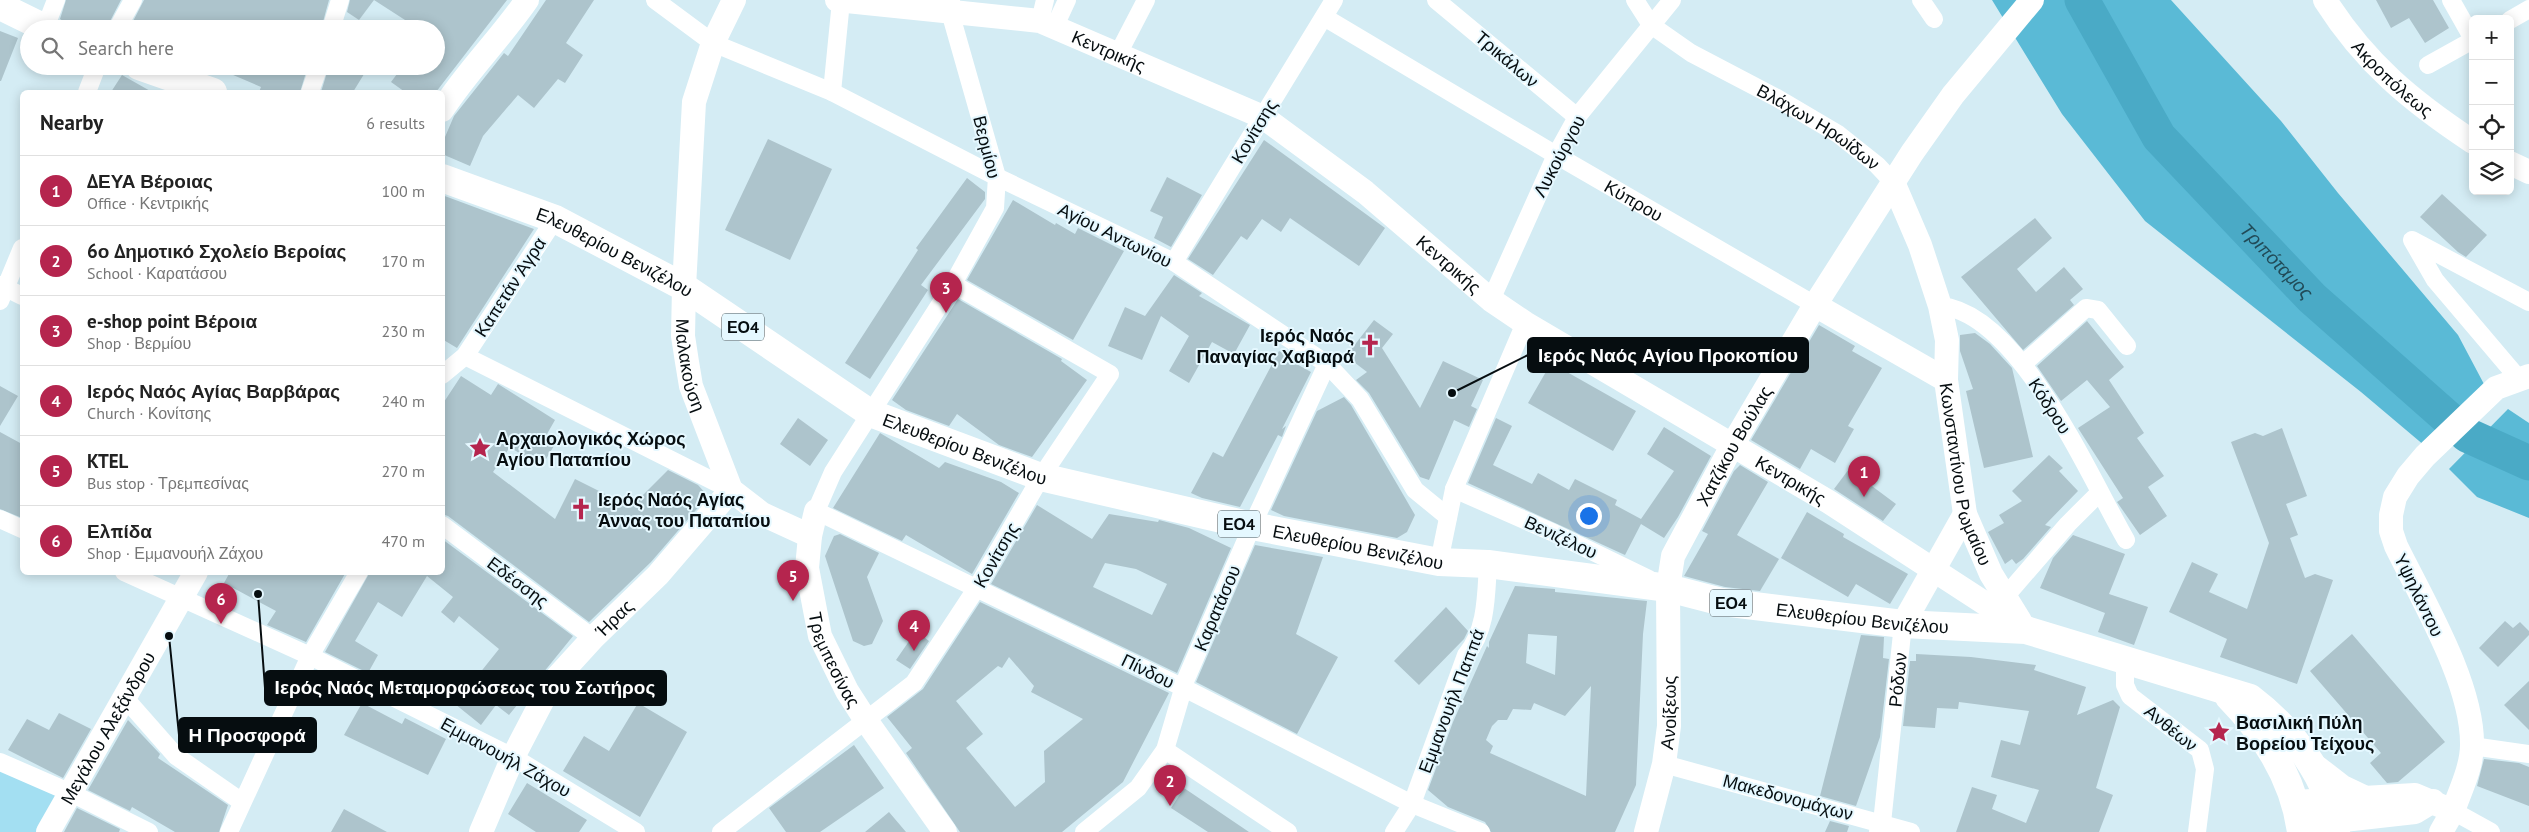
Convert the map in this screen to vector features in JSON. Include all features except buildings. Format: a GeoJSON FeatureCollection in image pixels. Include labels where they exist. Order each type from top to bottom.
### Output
{"type":"FeatureCollection","features":[{"type":"Feature","properties":{"kind":"main road"},"geometry":{"type":"LineString","coordinates":[[0,6],[29,20]]}},
{"type":"Feature","properties":{"kind":"main road"},"geometry":{"type":"LineString","coordinates":[[165,75],[207,90]]}},
{"type":"Feature","properties":{"kind":"main road","name":"Ελευθερίου Βενιζέλου"},"geometry":{"type":"LineString","coordinates":[[445,179],[555,219],[684,287],[870,413],[1041,477],[1252,526],[1439,562],[1488,564],[1668,588],[1722,602],[1903,624],[2026,630],[2220,687],[2250,698],[2273,715],[2313,768],[2333,817]]}},
{"type":"Feature","properties":{"kind":"main road"},"geometry":{"type":"LineString","coordinates":[[2220,687],[2258,729],[2273,752],[2298,819]]}},
{"type":"Feature","properties":{"kind":"main road"},"geometry":{"type":"LineString","coordinates":[[2313,768],[2342,789],[2363,799]]}},
{"type":"Feature","properties":{"kind":"street"},"geometry":{"type":"LineString","coordinates":[[49,20],[56,0]]}},
{"type":"Feature","properties":{"kind":"street"},"geometry":{"type":"LineString","coordinates":[[122,20],[133,0]]}},
{"type":"Feature","properties":{"kind":"street"},"geometry":{"type":"LineString","coordinates":[[334,20],[340,0]]}},
{"type":"Feature","properties":{"kind":"street"},"geometry":{"type":"LineString","coordinates":[[445,105],[461,81],[512,22],[527,0]]}},
{"type":"Feature","properties":{"kind":"street","name":"Αγίου Αντωνίου"},"geometry":{"type":"LineString","coordinates":[[655,0],[713,43],[832,92],[997,177],[1174,262],[1327,364],[1360,399],[1415,490],[1448,517]]}},
{"type":"Feature","properties":{"kind":"street","name":"Μαλακούση"},"geometry":{"type":"LineString","coordinates":[[731,490],[691,386],[683,336],[694,102],[713,43],[734,0]]}},
{"type":"Feature","properties":{"kind":"street","name":"Κεντρικής"},"geometry":{"type":"LineString","coordinates":[[837,0],[951,6],[1047,16],[1118,54],[1189,87],[1263,117],[1365,192],[1491,300],[1525,323],[1829,502],[2026,630]]}},
{"type":"Feature","properties":{"kind":"street"},"geometry":{"type":"LineString","coordinates":[[832,92],[841,0]]}},
{"type":"Feature","properties":{"kind":"street"},"geometry":{"type":"LineString","coordinates":[[1047,16],[1067,0]]}},
{"type":"Feature","properties":{"kind":"street"},"geometry":{"type":"LineString","coordinates":[[1118,54],[1146,0]]}},
{"type":"Feature","properties":{"kind":"street","name":"Κονίτσης"},"geometry":{"type":"LineString","coordinates":[[1174,262],[1334,0]]}},
{"type":"Feature","properties":{"kind":"street","name":"Τρικάλων"},"geometry":{"type":"LineString","coordinates":[[1436,0],[1577,117]]}},
{"type":"Feature","properties":{"kind":"street","name":"Βλάχων Ηρωίδων"},"geometry":{"type":"LineString","coordinates":[[1634,0],[1651,25],[1691,54],[1777,98],[1838,134],[1877,165],[1893,182],[1920,245],[1940,306]]}},
{"type":"Feature","properties":{"kind":"street","name":"Λυκούργου"},"geometry":{"type":"LineString","coordinates":[[1491,300],[1556,155],[1577,117],[1672,0]]}},
{"type":"Feature","properties":{"kind":"street"},"geometry":{"type":"LineString","coordinates":[[1921,0],[1934,19]]}},
{"type":"Feature","properties":{"kind":"street","name":"Χατζίκου Βούλας"},"geometry":{"type":"LineString","coordinates":[[1668,588],[1673,556],[1733,444],[1815,305],[1893,182],[1952,95],[2032,0]]}},
{"type":"Feature","properties":{"kind":"street","name":"Ακροπόλεως"},"geometry":{"type":"LineString","coordinates":[[2325,0],[2339,22],[2371,61],[2402,92],[2469,139]]}},
{"type":"Feature","properties":{"kind":"street"},"geometry":{"type":"LineString","coordinates":[[2451,0],[2469,33]]}},
{"type":"Feature","properties":{"kind":"street","name":"Βερμίου"},"geometry":{"type":"LineString","coordinates":[[870,413],[953,284],[995,208],[997,177],[951,6]]}},
{"type":"Feature","properties":{"kind":"street"},"geometry":{"type":"LineString","coordinates":[[2514,18],[2529,9]]}},
{"type":"Feature","properties":{"kind":"street","name":"Κύπρου"},"geometry":{"type":"LineString","coordinates":[[1324,17],[1556,155],[1946,380]]}},
{"type":"Feature","properties":{"kind":"street"},"geometry":{"type":"LineString","coordinates":[[2428,65],[2469,42]]}},
{"type":"Feature","properties":{"kind":"street"},"geometry":{"type":"LineString","coordinates":[[87,90],[93,75]]}},
{"type":"Feature","properties":{"kind":"street"},"geometry":{"type":"LineString","coordinates":[[311,90],[316,75]]}},
{"type":"Feature","properties":{"kind":"street"},"geometry":{"type":"LineString","coordinates":[[2514,165],[2529,172]]}},
{"type":"Feature","properties":{"kind":"street","name":"Καπετάν Άγρα"},"geometry":{"type":"LineString","coordinates":[[445,373],[465,356],[555,219]]}},
{"type":"Feature","properties":{"kind":"street"},"geometry":{"type":"LineString","coordinates":[[2524,377],[2435,280],[2412,240],[2529,302]]}},
{"type":"Feature","properties":{"kind":"street"},"geometry":{"type":"LineString","coordinates":[[20,252],[2,292],[20,296]]}},
{"type":"Feature","properties":{"kind":"street","name":"Κονίτσης"},"geometry":{"type":"LineString","coordinates":[[721,832],[914,683],[976,589],[1041,477],[1110,374],[953,284]]}},
{"type":"Feature","properties":{"kind":"street","name":"Κόδρου"},"geometry":{"type":"LineString","coordinates":[[1940,306],[1951,307],[1978,320],[2023,364],[2071,436],[2099,493],[2126,540]]}},
{"type":"Feature","properties":{"kind":"street","name":"Κωνσταντίνου Ρωμαίου"},"geometry":{"type":"LineString","coordinates":[[1940,306],[1947,340],[1946,380],[1965,514],[2004,598],[2026,630]]}},
{"type":"Feature","properties":{"kind":"street"},"geometry":{"type":"LineString","coordinates":[[2023,364],[2086,308],[2098,310],[2126,346]]}},
{"type":"Feature","properties":{"kind":"street"},"geometry":{"type":"LineString","coordinates":[[1439,562],[1454,489],[1525,323]]}},
{"type":"Feature","properties":{"kind":"street"},"geometry":{"type":"LineString","coordinates":[[465,356],[731,490],[762,514],[810,536]]}},
{"type":"Feature","properties":{"kind":"street","name":"Καρατάσου"},"geometry":{"type":"LineString","coordinates":[[1084,832],[1138,788],[1165,750],[1184,688],[1252,526],[1327,364]]}},
{"type":"Feature","properties":{"kind":"street","name":"Υψηλάντου"},"geometry":{"type":"LineString","coordinates":[[2441,832],[2443,806],[2472,746],[2469,714],[2459,681],[2444,644],[2396,546],[2391,531],[2391,515],[2395,497],[2425,456],[2496,388],[2524,377]]}},
{"type":"Feature","properties":{"kind":"street","name":"Τρεμπεσίνας"},"geometry":{"type":"LineString","coordinates":[[870,413],[833,472],[816,511],[810,536],[808,568],[820,636],[847,690],[865,720],[945,832]]}},
{"type":"Feature","properties":{"kind":"street","name":"Βενιζέλου"},"geometry":{"type":"LineString","coordinates":[[1454,489],[1554,533],[1668,588]]}},
{"type":"Feature","properties":{"kind":"street","name":"Ήρας"},"geometry":{"type":"LineString","coordinates":[[481,832],[513,757],[551,684],[593,638],[658,576],[731,490]]}},
{"type":"Feature","properties":{"kind":"street"},"geometry":{"type":"LineString","coordinates":[[2004,598],[2068,524],[2099,493]]}},
{"type":"Feature","properties":{"kind":"street","name":"Πίνδου"},"geometry":{"type":"LineString","coordinates":[[816,511],[1184,688],[1412,804],[1481,832]]}},
{"type":"Feature","properties":{"kind":"street","name":"Ρόδων"},"geometry":{"type":"LineString","coordinates":[[1880,827],[1903,624],[1965,514]]}},
{"type":"Feature","properties":{"kind":"street"},"geometry":{"type":"LineString","coordinates":[[0,519],[20,528]]}},
{"type":"Feature","properties":{"kind":"street","name":"Εδέσσης"},"geometry":{"type":"LineString","coordinates":[[445,527],[593,638]]}},
{"type":"Feature","properties":{"kind":"street","name":"Εμμανουήλ Παππά"},"geometry":{"type":"LineString","coordinates":[[1394,832],[1412,804],[1466,655],[1477,642],[1486,598],[1488,564]]}},
{"type":"Feature","properties":{"kind":"street","name":"Εμμανουήλ Ζάχου"},"geometry":{"type":"LineString","coordinates":[[130,575],[310,656],[513,757],[636,832]]}},
{"type":"Feature","properties":{"kind":"street","name":"Μεγάλου Αλεξάνδρου"},"geometry":{"type":"LineString","coordinates":[[48,832],[69,792],[194,575]]}},
{"type":"Feature","properties":{"kind":"street"},"geometry":{"type":"LineString","coordinates":[[229,832],[310,656],[357,575]]}},
{"type":"Feature","properties":{"kind":"street","name":"Ανοίξεως"},"geometry":{"type":"LineString","coordinates":[[1646,832],[1664,764],[1669,726],[1668,588]]}},
{"type":"Feature","properties":{"kind":"street","name":"Ανθέων"},"geometry":{"type":"LineString","coordinates":[[2125,660],[2125,685],[2130,696],[2200,750],[2205,769],[2197,832]]}},
{"type":"Feature","properties":{"kind":"street"},"geometry":{"type":"LineString","coordinates":[[124,697],[176,756],[242,802]]}},
{"type":"Feature","properties":{"kind":"street"},"geometry":{"type":"LineString","coordinates":[[2472,746],[2529,754]]}},
{"type":"Feature","properties":{"kind":"street"},"geometry":{"type":"LineString","coordinates":[[1165,750],[1288,832]]}},
{"type":"Feature","properties":{"kind":"street"},"geometry":{"type":"LineString","coordinates":[[0,762],[69,792],[149,832]]}},
{"type":"Feature","properties":{"kind":"street","name":"Μακεδονομάχων"},"geometry":{"type":"LineString","coordinates":[[1664,764],[1880,827],[1911,832]]}},
{"type":"Feature","properties":{"kind":"street"},"geometry":{"type":"LineString","coordinates":[[2333,817],[2363,799],[2415,795],[2443,806],[2491,832]]}},
{"type":"Feature","properties":{"kind":"street"},"geometry":{"type":"LineString","coordinates":[[2298,819],[2415,812],[2443,806]]}},
{"type":"Feature","properties":{"kind":"shaded area"},"geometry":{"type":"Polygon","coordinates":[[[1992,0],[2171,0],[2281,121],[2338,193],[2458,335],[2485,386],[2425,446],[2361,392],[2145,221],[2062,114],[1992,0]]]}},
{"type":"Feature","properties":{"kind":"shaded area"},"geometry":{"type":"Polygon","coordinates":[[[2508,409],[2529,423],[2529,518],[2477,497],[2449,469],[2508,409]]]}},
{"type":"Feature","properties":{"kind":"shaded area"},"geometry":{"type":"Polygon","coordinates":[[[0,762],[69,792],[47,832],[0,832],[0,762]]]}},
{"type":"Feature","properties":{"kind":"waterway","name":"Τριπόταμος"},"geometry":{"type":"LineString","coordinates":[[2082,0],[2159,137],[2312,298],[2467,435],[2529,463]]}},
{"type":"Feature","properties":{"kind":"place","name":"e-shop point Βέροια"},"geometry":{"type":"Point","coordinates":[946,313]}},
{"type":"Feature","properties":{"kind":"place","name":"Ιερός Ναός Παναγίας Χαβιαρά"},"geometry":{"type":"Point","coordinates":[1370,345]}},
{"type":"Feature","properties":{"kind":"place","name":"Ιερός Ναός Αγίου Προκοπίου"},"geometry":{"type":"Point","coordinates":[1452,393]}},
{"type":"Feature","properties":{"kind":"place","name":"Αρχαιολογικός Χώρος Αγίου Παταπίου"},"geometry":{"type":"Point","coordinates":[480,448]}},
{"type":"Feature","properties":{"kind":"place","name":"ΔΕΥΑ Βέροιας"},"geometry":{"type":"Point","coordinates":[1864,497]}},
{"type":"Feature","properties":{"kind":"place","name":"Ιερός Ναός Αγίας Άννας του Παταπίου"},"geometry":{"type":"Point","coordinates":[581,509]}},
{"type":"Feature","properties":{"kind":"place","name":"Ιερός Ναός Μεταμορφώσεως του Σωτήρος"},"geometry":{"type":"Point","coordinates":[258,594]}},
{"type":"Feature","properties":{"kind":"place","name":"KTEL"},"geometry":{"type":"Point","coordinates":[793,601]}},
{"type":"Feature","properties":{"kind":"place","name":"Ελπίδα"},"geometry":{"type":"Point","coordinates":[221,624]}},
{"type":"Feature","properties":{"kind":"place","name":"Η Προσφορά"},"geometry":{"type":"Point","coordinates":[169,636]}},
{"type":"Feature","properties":{"kind":"place","name":"Ιερός Ναός Αγίας Βαρβάρας"},"geometry":{"type":"Point","coordinates":[914,651]}},
{"type":"Feature","properties":{"kind":"place","name":"Βασιλική Πύλη Βορείου Τείχους"},"geometry":{"type":"Point","coordinates":[2219,732]}},
{"type":"Feature","properties":{"kind":"place","name":"6ο Δημοτικό Σχολείο Βεροίας"},"geometry":{"type":"Point","coordinates":[1170,806]}}]}
